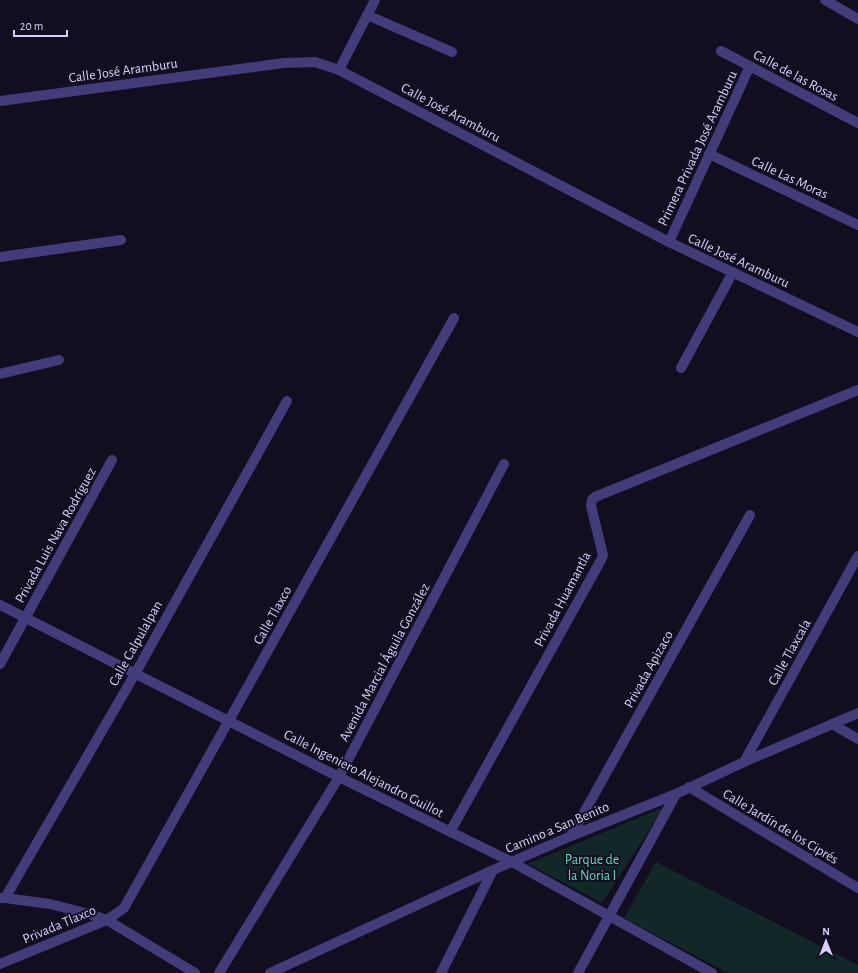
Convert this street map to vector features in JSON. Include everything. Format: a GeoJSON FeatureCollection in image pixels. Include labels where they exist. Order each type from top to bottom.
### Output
{"type":"FeatureCollection","features":[{"type":"Feature","properties":{"kind":"street"},"geometry":{"type":"LineString","coordinates":[[339,70],[375,0]]}},
{"type":"Feature","properties":{"kind":"street"},"geometry":{"type":"LineString","coordinates":[[825,0],[858,19]]}},
{"type":"Feature","properties":{"kind":"street"},"geometry":{"type":"LineString","coordinates":[[368,15],[452,52]]}},
{"type":"Feature","properties":{"kind":"street","name":"Calle de las Rosas"},"geometry":{"type":"LineString","coordinates":[[721,51],[858,123]]}},
{"type":"Feature","properties":{"kind":"street","name":"Calle José Aramburu"},"geometry":{"type":"LineString","coordinates":[[0,101],[284,63],[315,62],[339,70],[669,242],[858,331]]}},
{"type":"Feature","properties":{"kind":"street","name":"Primera Privada José Aramburu"},"geometry":{"type":"LineString","coordinates":[[669,242],[750,66]]}},
{"type":"Feature","properties":{"kind":"street","name":"Calle Las Moras"},"geometry":{"type":"LineString","coordinates":[[710,154],[858,225]]}},
{"type":"Feature","properties":{"kind":"street"},"geometry":{"type":"LineString","coordinates":[[0,257],[121,240]]}},
{"type":"Feature","properties":{"kind":"street"},"geometry":{"type":"LineString","coordinates":[[681,368],[733,272]]}},
{"type":"Feature","properties":{"kind":"street","name":"Calle Tlaxco"},"geometry":{"type":"LineString","coordinates":[[107,920],[124,908],[454,318]]}},
{"type":"Feature","properties":{"kind":"street"},"geometry":{"type":"LineString","coordinates":[[0,374],[59,360]]}},
{"type":"Feature","properties":{"kind":"street","name":"Privada Huamantla"},"geometry":{"type":"LineString","coordinates":[[450,832],[603,555],[591,506],[592,500],[596,497],[858,390]]}},
{"type":"Feature","properties":{"kind":"street","name":"Calle Calpulalpan"},"geometry":{"type":"LineString","coordinates":[[3,898],[135,674],[287,401]]}},
{"type":"Feature","properties":{"kind":"street","name":"Privada Luis Nava Rodríguez"},"geometry":{"type":"LineString","coordinates":[[0,664],[112,460]]}},
{"type":"Feature","properties":{"kind":"street","name":"Avenida Marcial Águila González"},"geometry":{"type":"LineString","coordinates":[[219,973],[339,777],[504,464]]}},
{"type":"Feature","properties":{"kind":"street","name":"Privada Apizaco"},"geometry":{"type":"LineString","coordinates":[[571,836],[750,515]]}},
{"type":"Feature","properties":{"kind":"street","name":"Calle Tlaxcala"},"geometry":{"type":"LineString","coordinates":[[744,762],[858,556]]}},
{"type":"Feature","properties":{"kind":"street","name":"Calle Ingeniero Alejandro Guillot"},"geometry":{"type":"LineString","coordinates":[[0,605],[339,777],[512,862],[712,973]]}},
{"type":"Feature","properties":{"kind":"street","name":"Camino a San Benito"},"geometry":{"type":"LineString","coordinates":[[270,973],[493,870],[571,836],[676,794],[744,762],[858,713]]}},
{"type":"Feature","properties":{"kind":"street"},"geometry":{"type":"LineString","coordinates":[[832,724],[858,740]]}},
{"type":"Feature","properties":{"kind":"street","name":"Calle Jardín de los Ciprés"},"geometry":{"type":"LineString","coordinates":[[689,787],[858,888]]}},
{"type":"Feature","properties":{"kind":"street"},"geometry":{"type":"LineString","coordinates":[[578,973],[608,915],[676,794]]}},
{"type":"Feature","properties":{"kind":"street"},"geometry":{"type":"LineString","coordinates":[[441,973],[493,870]]}},
{"type":"Feature","properties":{"kind":"street"},"geometry":{"type":"LineString","coordinates":[[3,898],[50,904],[107,920],[195,973]]}},
{"type":"Feature","properties":{"kind":"street","name":"Privada Tlaxco"},"geometry":{"type":"LineString","coordinates":[[0,964],[107,920]]}},
{"type":"Feature","properties":{"kind":"green space","name":"Parque de la Noria I"},"geometry":{"type":"Polygon","coordinates":[[[664,807],[602,903],[528,864],[664,807]]]}},
{"type":"Feature","properties":{"kind":"green space"},"geometry":{"type":"Polygon","coordinates":[[[656,862],[858,965],[858,973],[728,973],[624,918],[656,862]]]}}]}
